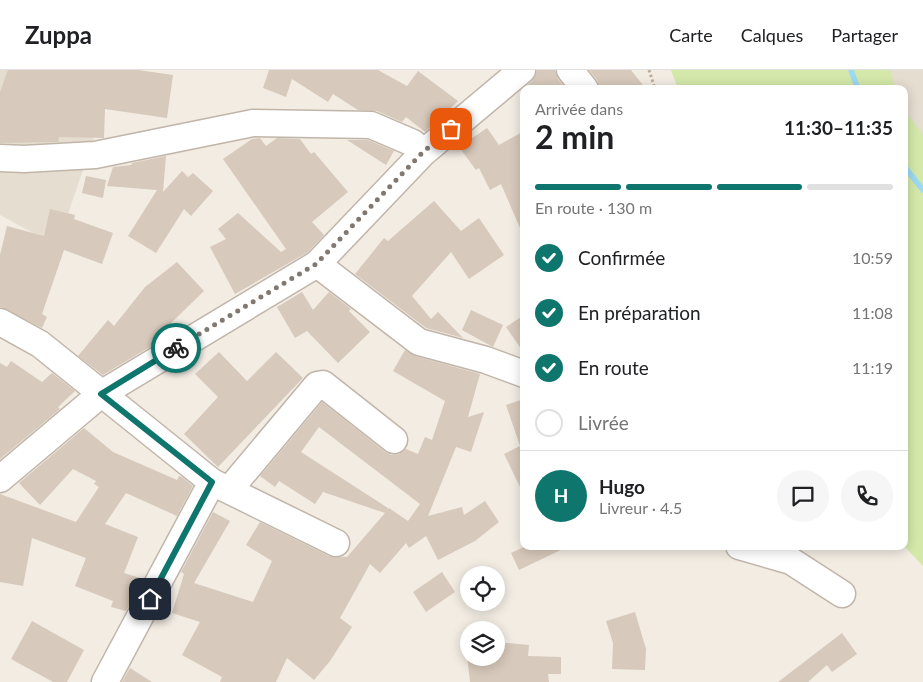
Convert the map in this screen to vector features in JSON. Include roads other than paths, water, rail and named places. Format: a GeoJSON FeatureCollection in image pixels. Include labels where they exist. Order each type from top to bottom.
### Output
{"type":"FeatureCollection","features":[{"type":"Feature","properties":{"kind":"street"},"geometry":{"type":"LineString","coordinates":[[0,479],[101,394],[316,264],[423,152],[522,70]]}},
{"type":"Feature","properties":{"kind":"street"},"geometry":{"type":"LineString","coordinates":[[570,70],[582,85]]}},
{"type":"Feature","properties":{"kind":"street"},"geometry":{"type":"LineString","coordinates":[[0,158],[24,160],[95,155],[253,123],[371,125],[413,143],[423,152]]}},
{"type":"Feature","properties":{"kind":"street"},"geometry":{"type":"LineString","coordinates":[[316,264],[419,342],[486,360],[520,373]]}},
{"type":"Feature","properties":{"kind":"street"},"geometry":{"type":"LineString","coordinates":[[0,322],[40,344],[220,486],[336,543]]}},
{"type":"Feature","properties":{"kind":"street"},"geometry":{"type":"LineString","coordinates":[[105,682],[220,486],[317,385],[323,384],[394,440]]}},
{"type":"Feature","properties":{"kind":"street"},"geometry":{"type":"LineString","coordinates":[[753,550],[791,561],[842,594]]}},
{"type":"Feature","properties":{"kind":"waterway"},"geometry":{"type":"LineString","coordinates":[[851,70],[857,85]]}},
{"type":"Feature","properties":{"kind":"waterway"},"geometry":{"type":"LineString","coordinates":[[908,171],[923,190]]}}]}
